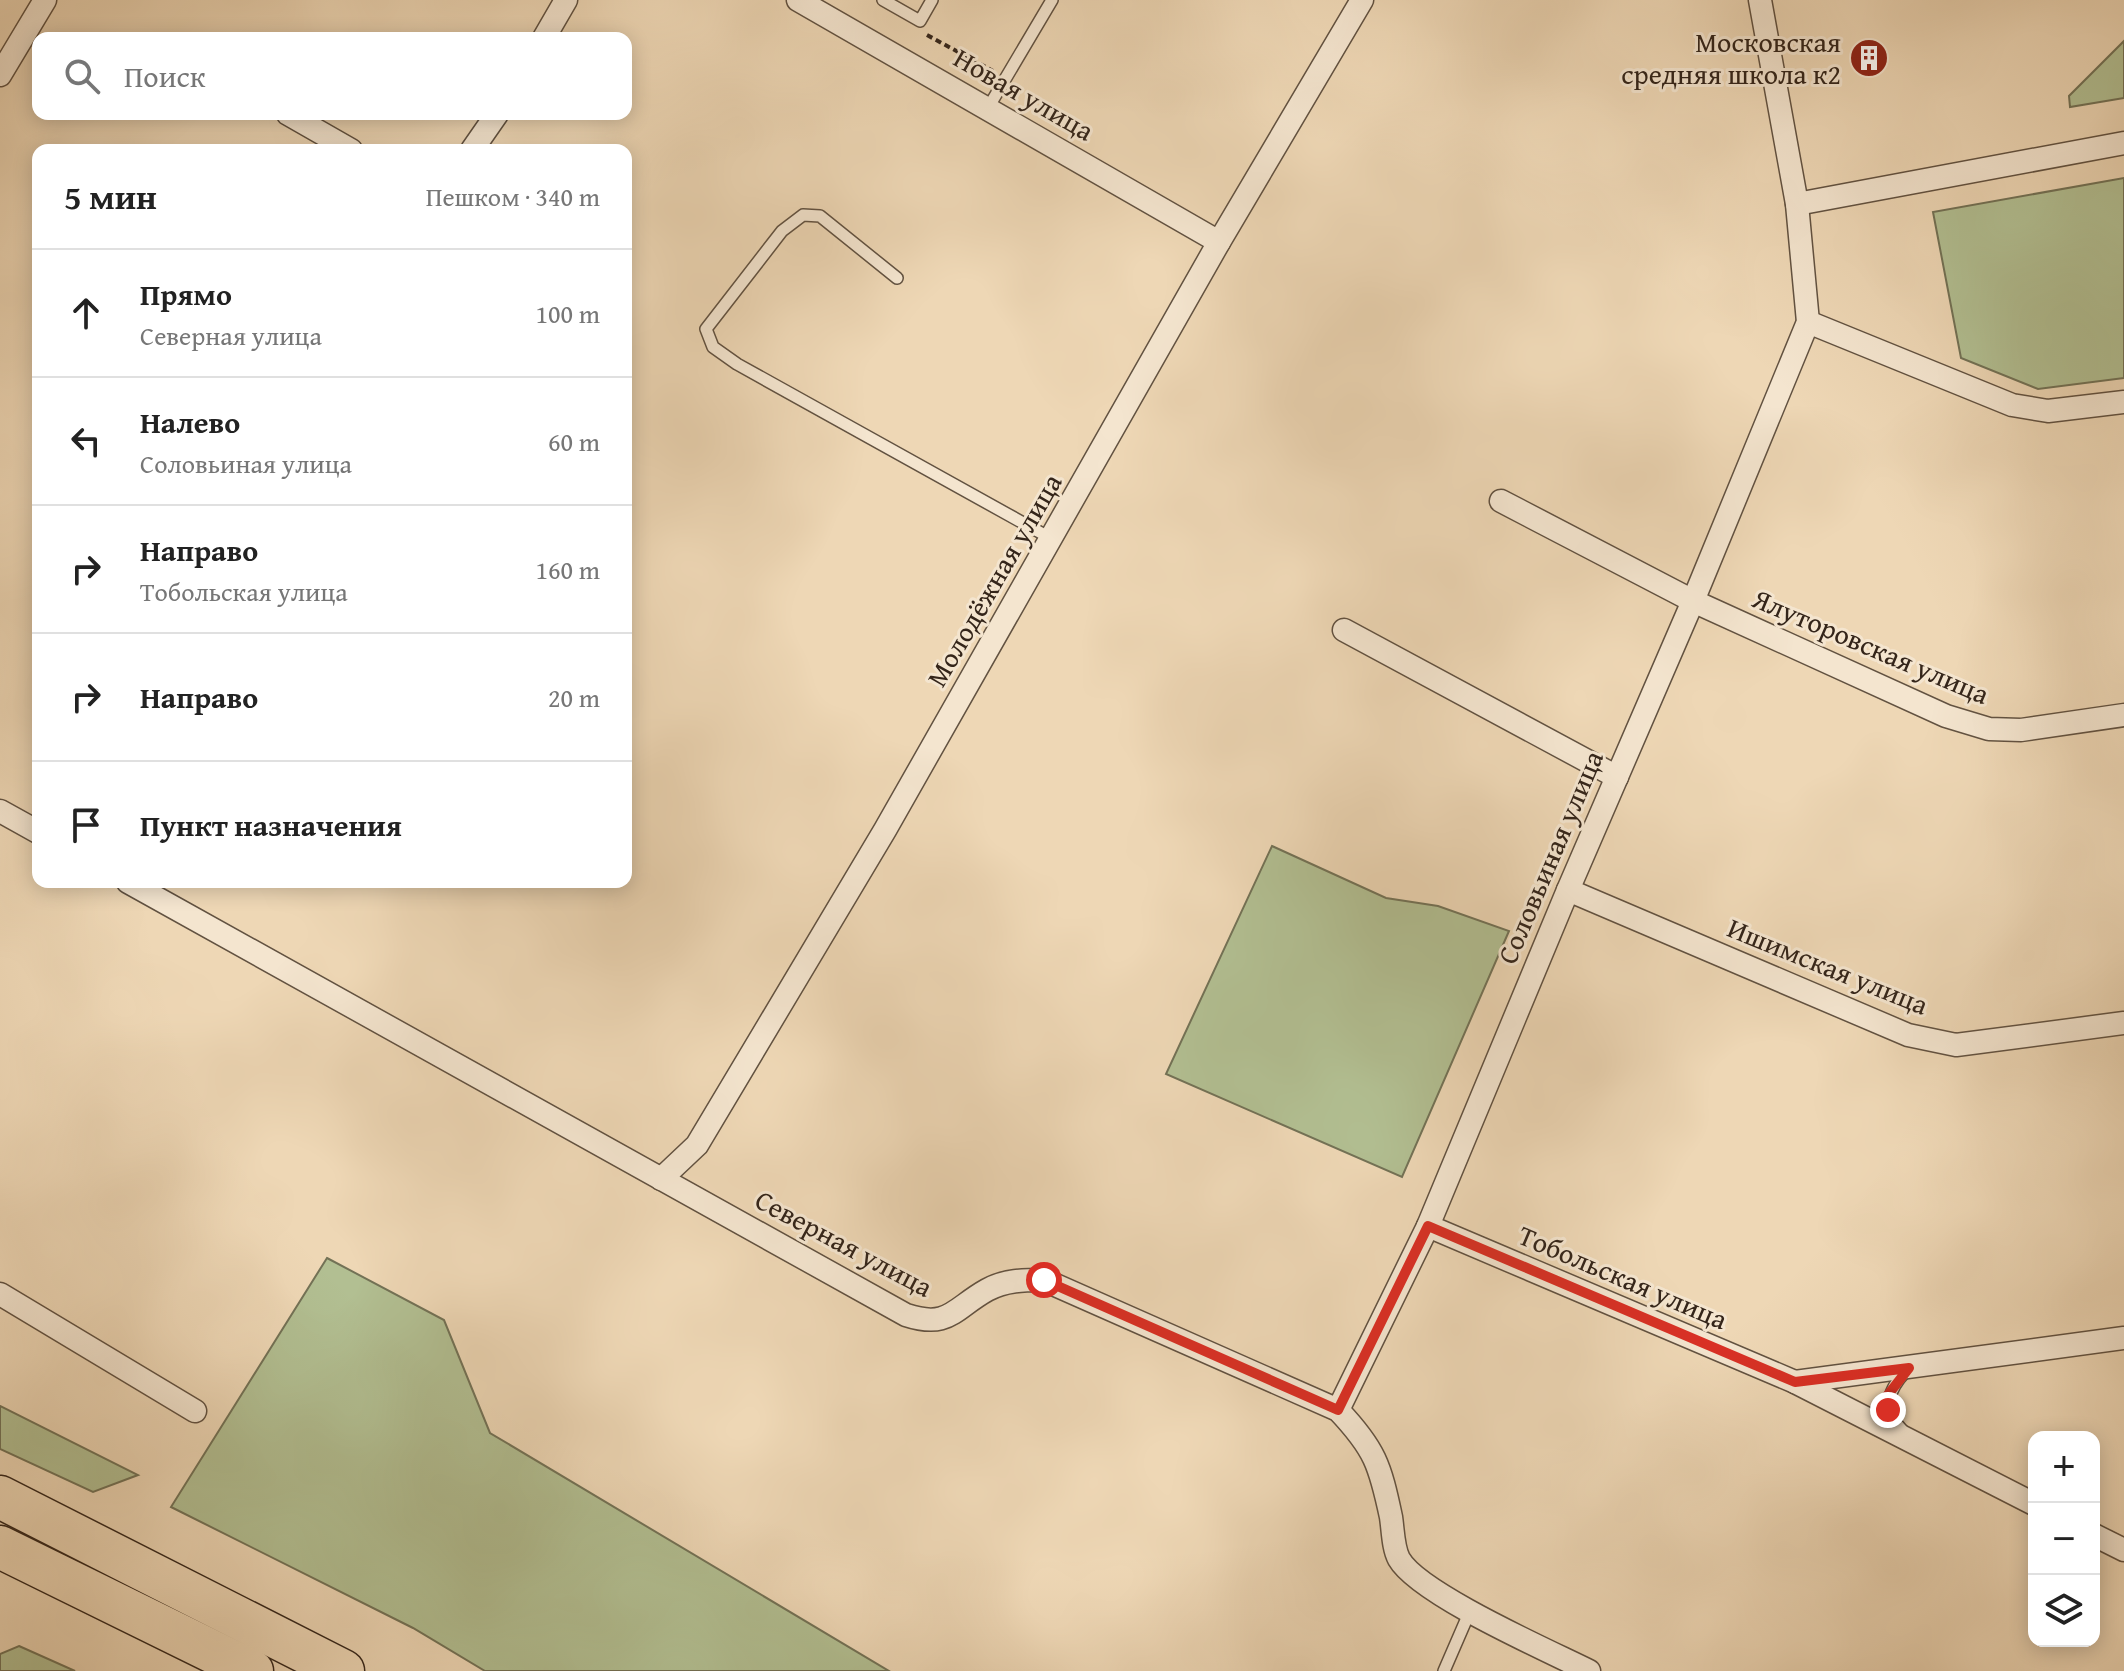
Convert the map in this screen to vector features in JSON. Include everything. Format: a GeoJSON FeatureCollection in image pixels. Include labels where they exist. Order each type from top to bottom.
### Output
{"type":"FeatureCollection","features":[{"type":"Feature","properties":{"kind":"highway"},"geometry":{"type":"LineString","coordinates":[[0,1497],[343,1671]]}},
{"type":"Feature","properties":{"kind":"highway"},"geometry":{"type":"LineString","coordinates":[[0,1547],[252,1671]]}},
{"type":"Feature","properties":{"kind":"street"},"geometry":{"type":"LineString","coordinates":[[0,75],[45,0]]}},
{"type":"Feature","properties":{"kind":"street"},"geometry":{"type":"LineString","coordinates":[[547,32],[566,0]]}},
{"type":"Feature","properties":{"kind":"street","name":"Новая улица"},"geometry":{"type":"LineString","coordinates":[[798,0],[1219,242]]}},
{"type":"Feature","properties":{"kind":"street","name":"Молодёжная улица"},"geometry":{"type":"LineString","coordinates":[[661,1179],[697,1145],[885,830],[1219,242],[1362,0]]}},
{"type":"Feature","properties":{"kind":"street"},"geometry":{"type":"LineString","coordinates":[[1760,0],[1797,204],[1808,322],[2012,405],[2048,411],[2124,402]]}},
{"type":"Feature","properties":{"kind":"street"},"geometry":{"type":"LineString","coordinates":[[298,120],[340,144]]}},
{"type":"Feature","properties":{"kind":"street"},"geometry":{"type":"LineString","coordinates":[[476,144],[493,120]]}},
{"type":"Feature","properties":{"kind":"street"},"geometry":{"type":"LineString","coordinates":[[1797,204],[2124,143]]}},
{"type":"Feature","properties":{"kind":"street","name":"Соловьиная улица"},"geometry":{"type":"LineString","coordinates":[[1338,1410],[1428,1226],[1808,322]]}},
{"type":"Feature","properties":{"kind":"street","name":"Ялуторовская улица"},"geometry":{"type":"LineString","coordinates":[[1501,501],[1693,601],[1946,716],[1989,729],[2021,730],[2124,715]]}},
{"type":"Feature","properties":{"kind":"street"},"geometry":{"type":"LineString","coordinates":[[1344,630],[1617,777]]}},
{"type":"Feature","properties":{"kind":"street"},"geometry":{"type":"LineString","coordinates":[[0,811],[32,829]]}},
{"type":"Feature","properties":{"kind":"street","name":"Северная улица"},"geometry":{"type":"LineString","coordinates":[[139,888],[917,1319],[928,1322],[948,1317],[988,1289],[1014,1280],[1044,1280],[1338,1410],[1358,1431],[1376,1458],[1399,1559],[1414,1576],[1438,1594],[1589,1671]]}},
{"type":"Feature","properties":{"kind":"street","name":"Ишимская улица"},"geometry":{"type":"LineString","coordinates":[[1568,890],[1908,1035],[1956,1045],[2124,1023]]}},
{"type":"Feature","properties":{"kind":"street","name":"Тобольская улица"},"geometry":{"type":"LineString","coordinates":[[1428,1226],[1795,1382],[2032,1503]]}},
{"type":"Feature","properties":{"kind":"street"},"geometry":{"type":"LineString","coordinates":[[0,1294],[195,1411]]}},
{"type":"Feature","properties":{"kind":"street"},"geometry":{"type":"LineString","coordinates":[[1795,1382],[2124,1338]]}},
{"type":"Feature","properties":{"kind":"street"},"geometry":{"type":"LineString","coordinates":[[2100,1538],[2124,1550]]}},
{"type":"Feature","properties":{"kind":"lane"},"geometry":{"type":"LineString","coordinates":[[883,0],[920,21],[932,0]]}},
{"type":"Feature","properties":{"kind":"lane"},"geometry":{"type":"LineString","coordinates":[[988,108],[1052,0]]}},
{"type":"Feature","properties":{"kind":"lane"},"geometry":{"type":"LineString","coordinates":[[897,278],[820,216],[803,215],[782,231],[706,329],[713,347],[737,364],[1052,539]]}},
{"type":"Feature","properties":{"kind":"lane"},"geometry":{"type":"LineString","coordinates":[[1909,1368],[1887,1396],[1888,1410],[1898,1427],[1921,1446]]}},
{"type":"Feature","properties":{"kind":"lane"},"geometry":{"type":"LineString","coordinates":[[1444,1671],[1470,1611]]}},
{"type":"Feature","properties":{"kind":"path"},"geometry":{"type":"LineString","coordinates":[[922,32],[1002,76]]}},
{"type":"Feature","properties":{"kind":"green space"},"geometry":{"type":"Polygon","coordinates":[[[2124,41],[2124,98],[2070,107],[2069,96],[2124,41]]]}},
{"type":"Feature","properties":{"kind":"green space"},"geometry":{"type":"Polygon","coordinates":[[[2124,178],[2124,378],[2038,389],[1961,358],[1933,212],[2124,178]]]}},
{"type":"Feature","properties":{"kind":"green space"},"geometry":{"type":"Polygon","coordinates":[[[1272,846],[1386,898],[1438,906],[1509,931],[1402,1177],[1166,1074],[1272,846]]]}},
{"type":"Feature","properties":{"kind":"green space"},"geometry":{"type":"Polygon","coordinates":[[[327,1258],[444,1320],[490,1433],[889,1671],[485,1671],[413,1628],[171,1507],[327,1258]]]}},
{"type":"Feature","properties":{"kind":"green space"},"geometry":{"type":"Polygon","coordinates":[[[0,1406],[138,1475],[93,1492],[0,1449],[0,1406]]]}},
{"type":"Feature","properties":{"kind":"green space"},"geometry":{"type":"Polygon","coordinates":[[[19,1646],[75,1671],[0,1671],[0,1654],[19,1646]]]}},
{"type":"Feature","properties":{"kind":"place","name":"Московская средняя школа к2"},"geometry":{"type":"Point","coordinates":[1869,58]}},
{"type":"Feature","properties":{"kind":"route"},"geometry":{"type":"LineString","coordinates":[[1044,1280],[1338,1410],[1428,1226],[1795,1382],[1909,1368],[1887,1396],[1888,1410]]}}]}
